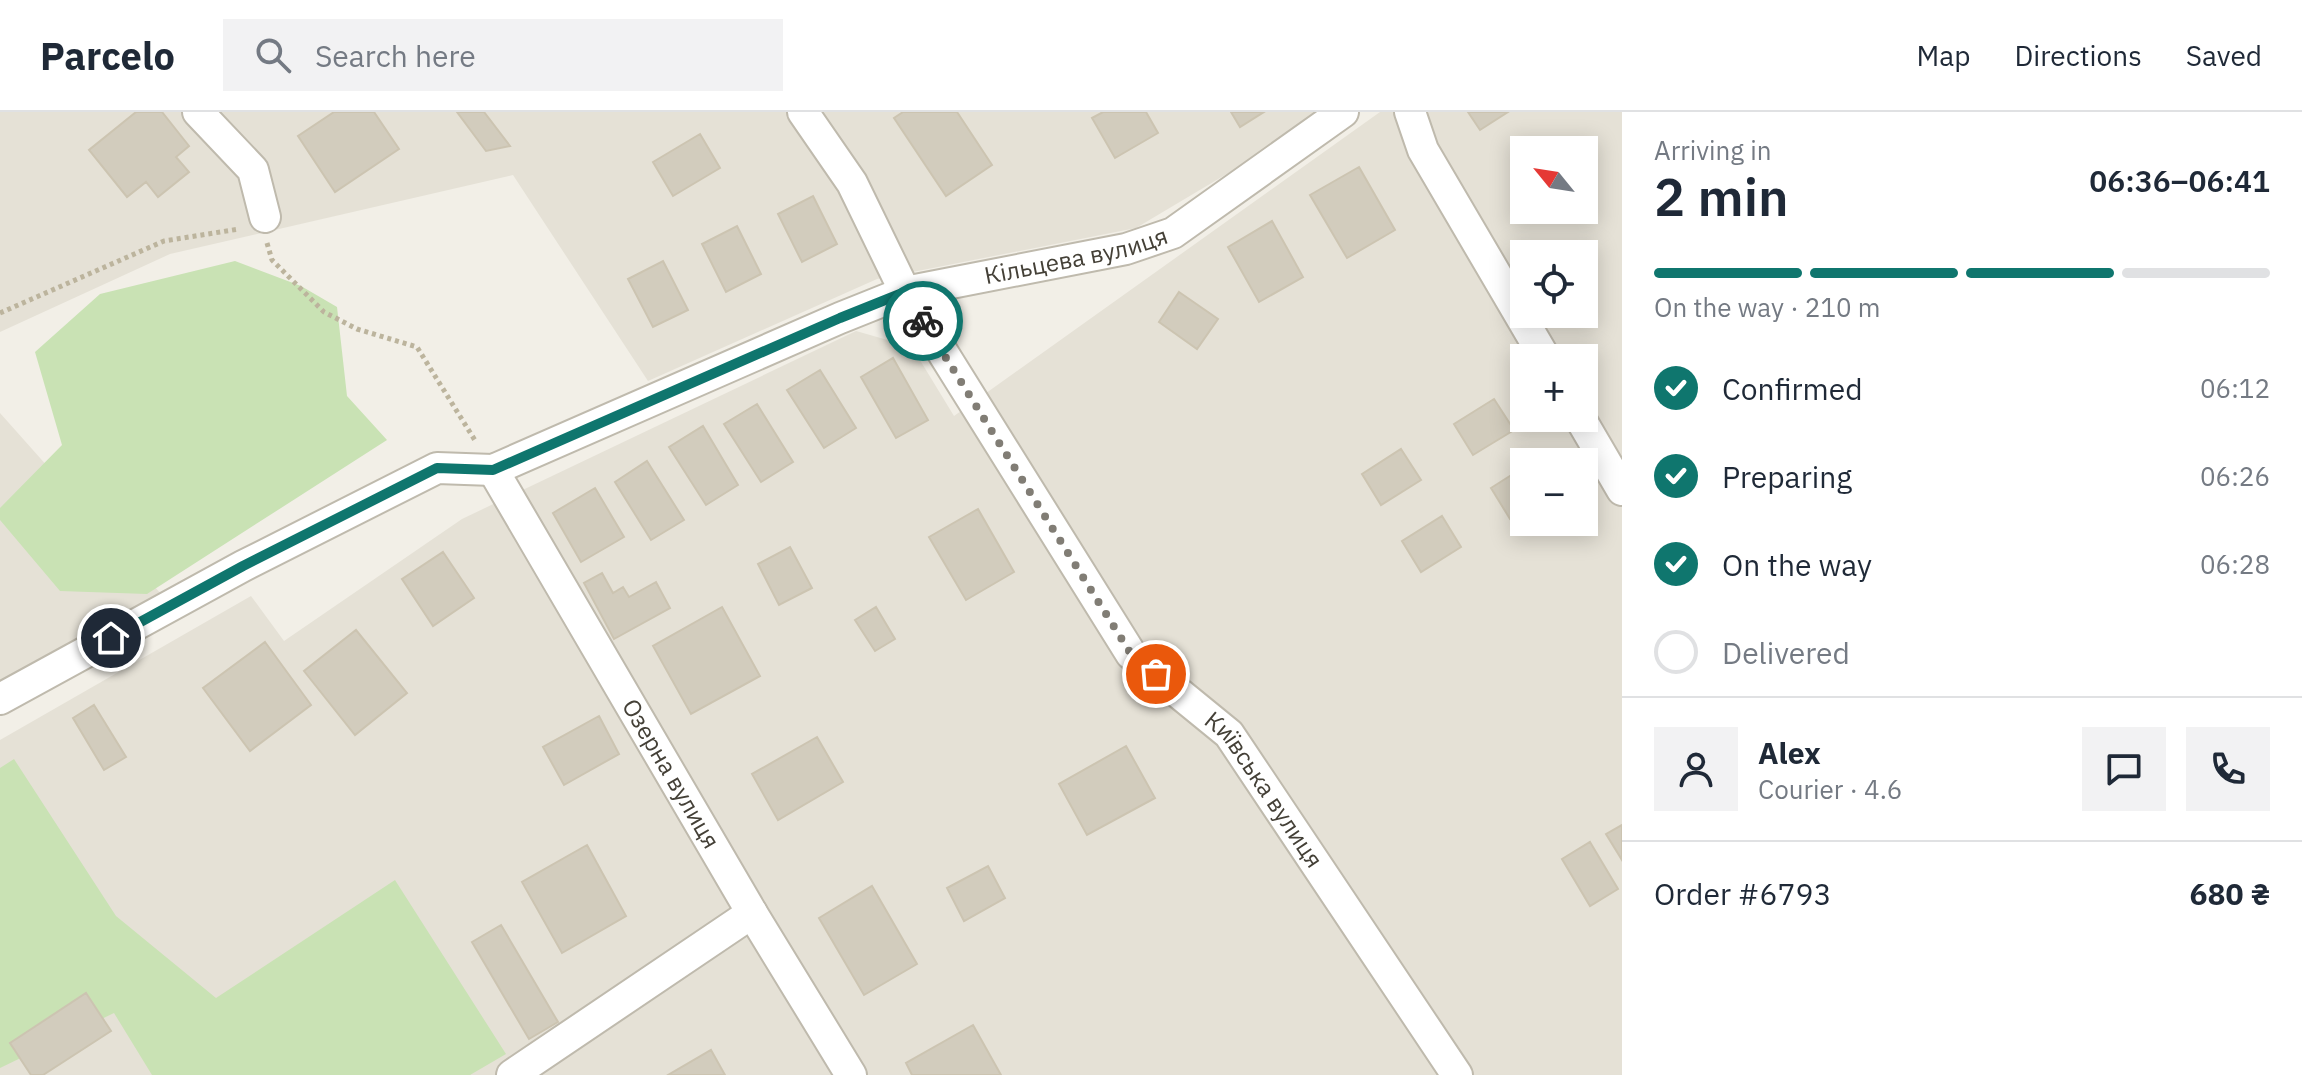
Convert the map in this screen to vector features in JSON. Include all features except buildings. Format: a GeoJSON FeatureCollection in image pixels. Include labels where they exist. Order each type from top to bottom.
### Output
{"type":"FeatureCollection","features":[{"type":"Feature","properties":{"kind":"street"},"geometry":{"type":"LineString","coordinates":[[198,112],[253,170],[263,222]]}},
{"type":"Feature","properties":{"kind":"street","name":"Київська вулиця"},"geometry":{"type":"LineString","coordinates":[[803,112],[852,183],[905,292],[1131,654],[1229,734],[1457,1075]]}},
{"type":"Feature","properties":{"kind":"street","name":"Кільцева вулиця"},"geometry":{"type":"LineString","coordinates":[[0,699],[243,566],[437,468],[493,470],[905,292],[1126,249],[1173,233],[1343,112]]}},
{"type":"Feature","properties":{"kind":"street"},"geometry":{"type":"LineString","coordinates":[[1410,112],[1423,150],[1537,344]]}},
{"type":"Feature","properties":{"kind":"street"},"geometry":{"type":"LineString","coordinates":[[1588,432],[1622,490]]}},
{"type":"Feature","properties":{"kind":"street","name":"Озерна вулиця"},"geometry":{"type":"LineString","coordinates":[[493,470],[752,913],[851,1075]]}},
{"type":"Feature","properties":{"kind":"street"},"geometry":{"type":"LineString","coordinates":[[512,1075],[752,913]]}},
{"type":"Feature","properties":{"kind":"path"},"geometry":{"type":"LineString","coordinates":[[0,313],[164,241],[263,222],[272,260],[324,312],[357,329],[417,347],[493,470]]}},
{"type":"Feature","properties":{"kind":"shaded area"},"geometry":{"type":"Polygon","coordinates":[[[0,112],[1331,112],[1136,228],[877,279],[648,381],[513,175],[170,254],[0,332],[0,112]]]}},
{"type":"Feature","properties":{"kind":"shaded area"},"geometry":{"type":"Polygon","coordinates":[[[1380,112],[1622,112],[1622,1075],[0,1075],[0,740],[251,596],[284,641],[462,519],[856,331],[912,347],[954,416],[1380,112]]]}},
{"type":"Feature","properties":{"kind":"shaded area"},"geometry":{"type":"Polygon","coordinates":[[[0,413],[162,595],[0,686],[0,413]]]}},
{"type":"Feature","properties":{"kind":"green space"},"geometry":{"type":"Polygon","coordinates":[[[235,261],[301,286],[337,307],[347,396],[387,440],[147,594],[60,591],[0,520],[0,508],[62,445],[35,352],[100,294],[235,261]]]}},
{"type":"Feature","properties":{"kind":"green space"},"geometry":{"type":"Polygon","coordinates":[[[14,759],[116,916],[216,998],[395,880],[506,1054],[470,1075],[152,1075],[114,1013],[0,1068],[0,768],[14,759]]]}},
{"type":"Feature","properties":{"kind":"way so far"},"geometry":{"type":"LineString","coordinates":[[923,321],[1131,654],[1156,674]]}},
{"type":"Feature","properties":{"kind":"route"},"geometry":{"type":"LineString","coordinates":[[111,638],[243,566],[437,468],[493,470],[905,292],[923,321]]}}]}
